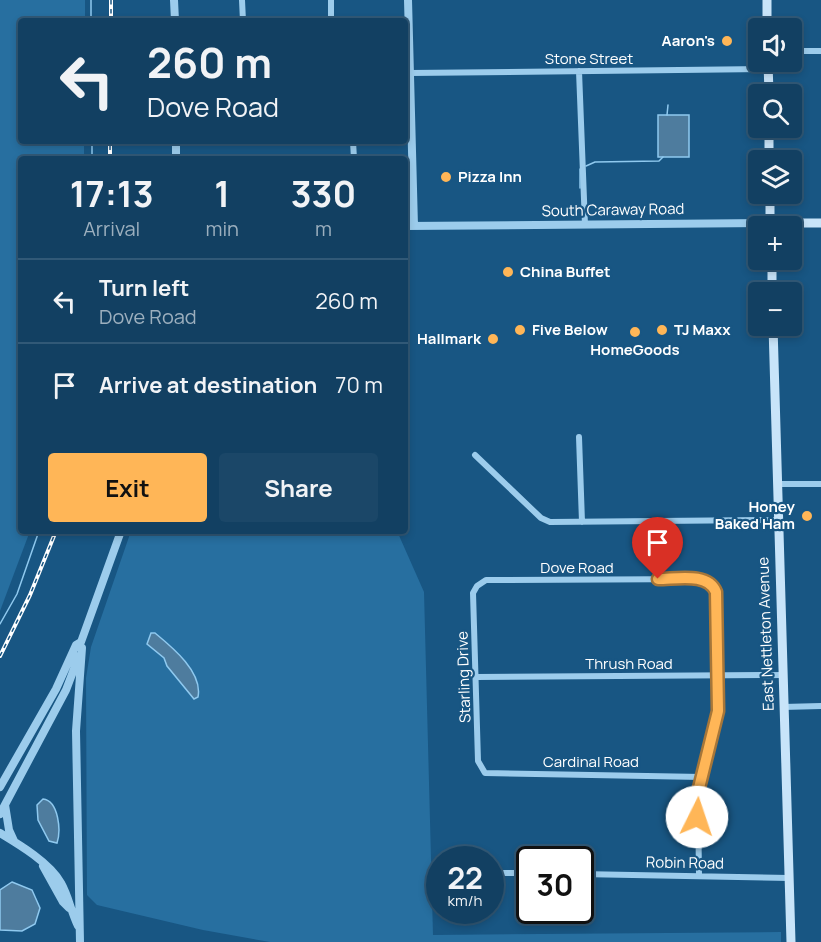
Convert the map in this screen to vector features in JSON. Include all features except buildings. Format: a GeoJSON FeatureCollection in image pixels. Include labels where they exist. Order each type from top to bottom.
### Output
{"type":"FeatureCollection","features":[{"type":"Feature","properties":{"kind":"main road"},"geometry":{"type":"LineString","coordinates":[[767,0],[767,18]]}},
{"type":"Feature","properties":{"kind":"main road","name":"South Caraway Road"},"geometry":{"type":"LineString","coordinates":[[802,224],[821,223]]}},
{"type":"Feature","properties":{"kind":"main road","name":"East Nettleton Avenue"},"geometry":{"type":"LineString","coordinates":[[773,336],[791,942]]}},
{"type":"Feature","properties":{"kind":"street"},"geometry":{"type":"LineString","coordinates":[[174,0],[175,18]]}},
{"type":"Feature","properties":{"kind":"street"},"geometry":{"type":"LineString","coordinates":[[242,0],[243,18]]}},
{"type":"Feature","properties":{"kind":"street"},"geometry":{"type":"LineString","coordinates":[[332,0],[332,18]]}},
{"type":"Feature","properties":{"kind":"street"},"geometry":{"type":"LineString","coordinates":[[408,0],[409,226]]}},
{"type":"Feature","properties":{"kind":"street"},"geometry":{"type":"LineString","coordinates":[[802,51],[821,51]]}},
{"type":"Feature","properties":{"kind":"street","name":"Stone Street"},"geometry":{"type":"LineString","coordinates":[[410,72],[579,71],[748,66]]}},
{"type":"Feature","properties":{"kind":"street"},"geometry":{"type":"LineString","coordinates":[[579,71],[585,225]]}},
{"type":"Feature","properties":{"kind":"street","name":"South Caraway Road"},"geometry":{"type":"LineString","coordinates":[[409,226],[748,225]]}},
{"type":"Feature","properties":{"kind":"street"},"geometry":{"type":"LineString","coordinates":[[579,437],[582,522]]}},
{"type":"Feature","properties":{"kind":"street"},"geometry":{"type":"LineString","coordinates":[[475,455],[541,518],[550,522],[777,520]]}},
{"type":"Feature","properties":{"kind":"street"},"geometry":{"type":"LineString","coordinates":[[776,484],[821,484]]}},
{"type":"Feature","properties":{"kind":"street"},"geometry":{"type":"LineString","coordinates":[[0,814],[66,690],[120,534]]}},
{"type":"Feature","properties":{"kind":"street","name":"Dove Road"},"geometry":{"type":"LineString","coordinates":[[478,584],[486,580],[706,579],[716,592],[718,675]]}},
{"type":"Feature","properties":{"kind":"street","name":"Starling Drive"},"geometry":{"type":"LineString","coordinates":[[478,584],[473,593],[478,761],[482,770]]}},
{"type":"Feature","properties":{"kind":"street"},"geometry":{"type":"LineString","coordinates":[[0,786],[56,689],[76,645],[81,645]]}},
{"type":"Feature","properties":{"kind":"street"},"geometry":{"type":"LineString","coordinates":[[80,942],[76,731],[81,645]]}},
{"type":"Feature","properties":{"kind":"street"},"geometry":{"type":"LineString","coordinates":[[699,875],[697,817],[702,777],[718,711],[718,675]]}},
{"type":"Feature","properties":{"kind":"street","name":"Thrush Road"},"geometry":{"type":"LineString","coordinates":[[476,677],[782,675]]}},
{"type":"Feature","properties":{"kind":"street"},"geometry":{"type":"LineString","coordinates":[[783,707],[821,706]]}},
{"type":"Feature","properties":{"kind":"street","name":"Cardinal Road"},"geometry":{"type":"LineString","coordinates":[[482,770],[492,775],[702,777]]}},
{"type":"Feature","properties":{"kind":"street"},"geometry":{"type":"LineString","coordinates":[[5,805],[9,830],[14,842]]}},
{"type":"Feature","properties":{"kind":"street"},"geometry":{"type":"LineString","coordinates":[[0,833],[51,871],[69,900],[69,908],[80,930]]}},
{"type":"Feature","properties":{"kind":"street","name":"Robin Road"},"geometry":{"type":"LineString","coordinates":[[594,874],[789,878]]}},
{"type":"Feature","properties":{"kind":"shaded area"},"geometry":{"type":"Polygon","coordinates":[[[0,0],[85,0],[85,18],[18,18],[18,144],[84,144],[84,156],[18,156],[18,534],[29,534],[0,611],[0,0]]]}},
{"type":"Feature","properties":{"kind":"shaded area"},"geometry":{"type":"Polygon","coordinates":[[[658,115],[689,115],[689,157],[658,157],[658,115]]]}},
{"type":"Feature","properties":{"kind":"shaded area"},"geometry":{"type":"Polygon","coordinates":[[[130,534],[398,534],[424,592],[431,846],[426,846],[426,924],[433,924],[433,935],[781,932],[781,942],[270,942],[203,930],[97,905],[87,895],[86,678],[91,647],[130,534]]]}},
{"type":"Feature","properties":{"kind":"shaded area"},"geometry":{"type":"Polygon","coordinates":[[[151,633],[155,633],[170,645],[191,669],[196,678],[198,697],[194,699],[167,666],[164,658],[147,644],[151,633]]]}},
{"type":"Feature","properties":{"kind":"shaded area"},"geometry":{"type":"Polygon","coordinates":[[[43,799],[48,801],[56,811],[59,824],[57,843],[49,841],[38,820],[37,805],[43,799]]]}},
{"type":"Feature","properties":{"kind":"shaded area"},"geometry":{"type":"Polygon","coordinates":[[[12,882],[32,890],[40,908],[35,924],[22,931],[0,930],[0,890],[12,882]]]}},
{"type":"Feature","properties":{"kind":"waterway"},"geometry":{"type":"LineString","coordinates":[[91,0],[91,18]]}},
{"type":"Feature","properties":{"kind":"waterway"},"geometry":{"type":"LineString","coordinates":[[667,115],[668,105]]}},
{"type":"Feature","properties":{"kind":"waterway"},"geometry":{"type":"LineString","coordinates":[[92,144],[92,156]]}},
{"type":"Feature","properties":{"kind":"waterway"},"geometry":{"type":"LineString","coordinates":[[586,166],[595,162],[659,161],[663,157]]}},
{"type":"Feature","properties":{"kind":"waterway"},"geometry":{"type":"LineString","coordinates":[[580,169],[580,188]]}},
{"type":"Feature","properties":{"kind":"waterway"},"geometry":{"type":"LineString","coordinates":[[0,624],[17,594],[38,534]]}},
{"type":"Feature","properties":{"kind":"railway"},"geometry":{"type":"LineString","coordinates":[[111,0],[111,18]]}},
{"type":"Feature","properties":{"kind":"railway"},"geometry":{"type":"LineString","coordinates":[[110,144],[110,156]]}},
{"type":"Feature","properties":{"kind":"railway"},"geometry":{"type":"LineString","coordinates":[[0,656],[30,595],[55,534]]}},
{"type":"Feature","properties":{"kind":"place","name":"Aaron's"},"geometry":{"type":"Point","coordinates":[727,41]}},
{"type":"Feature","properties":{"kind":"place","name":"Pizza Inn"},"geometry":{"type":"Point","coordinates":[446,177]}},
{"type":"Feature","properties":{"kind":"place","name":"China Buffet"},"geometry":{"type":"Point","coordinates":[508,272]}},
{"type":"Feature","properties":{"kind":"place","name":"Five Below"},"geometry":{"type":"Point","coordinates":[520,330]}},
{"type":"Feature","properties":{"kind":"place","name":"TJ Maxx"},"geometry":{"type":"Point","coordinates":[662,330]}},
{"type":"Feature","properties":{"kind":"place","name":"HomeGoods"},"geometry":{"type":"Point","coordinates":[635,332]}},
{"type":"Feature","properties":{"kind":"place","name":"Hallmark"},"geometry":{"type":"Point","coordinates":[493,339]}},
{"type":"Feature","properties":{"kind":"place","name":"Honey Baked Ham"},"geometry":{"type":"Point","coordinates":[807,516]}},
{"type":"Feature","properties":{"kind":"route"},"geometry":{"type":"LineString","coordinates":[[658,579],[704,579],[712,584],[716,592],[718,711],[699,788],[697,817]]}}]}
